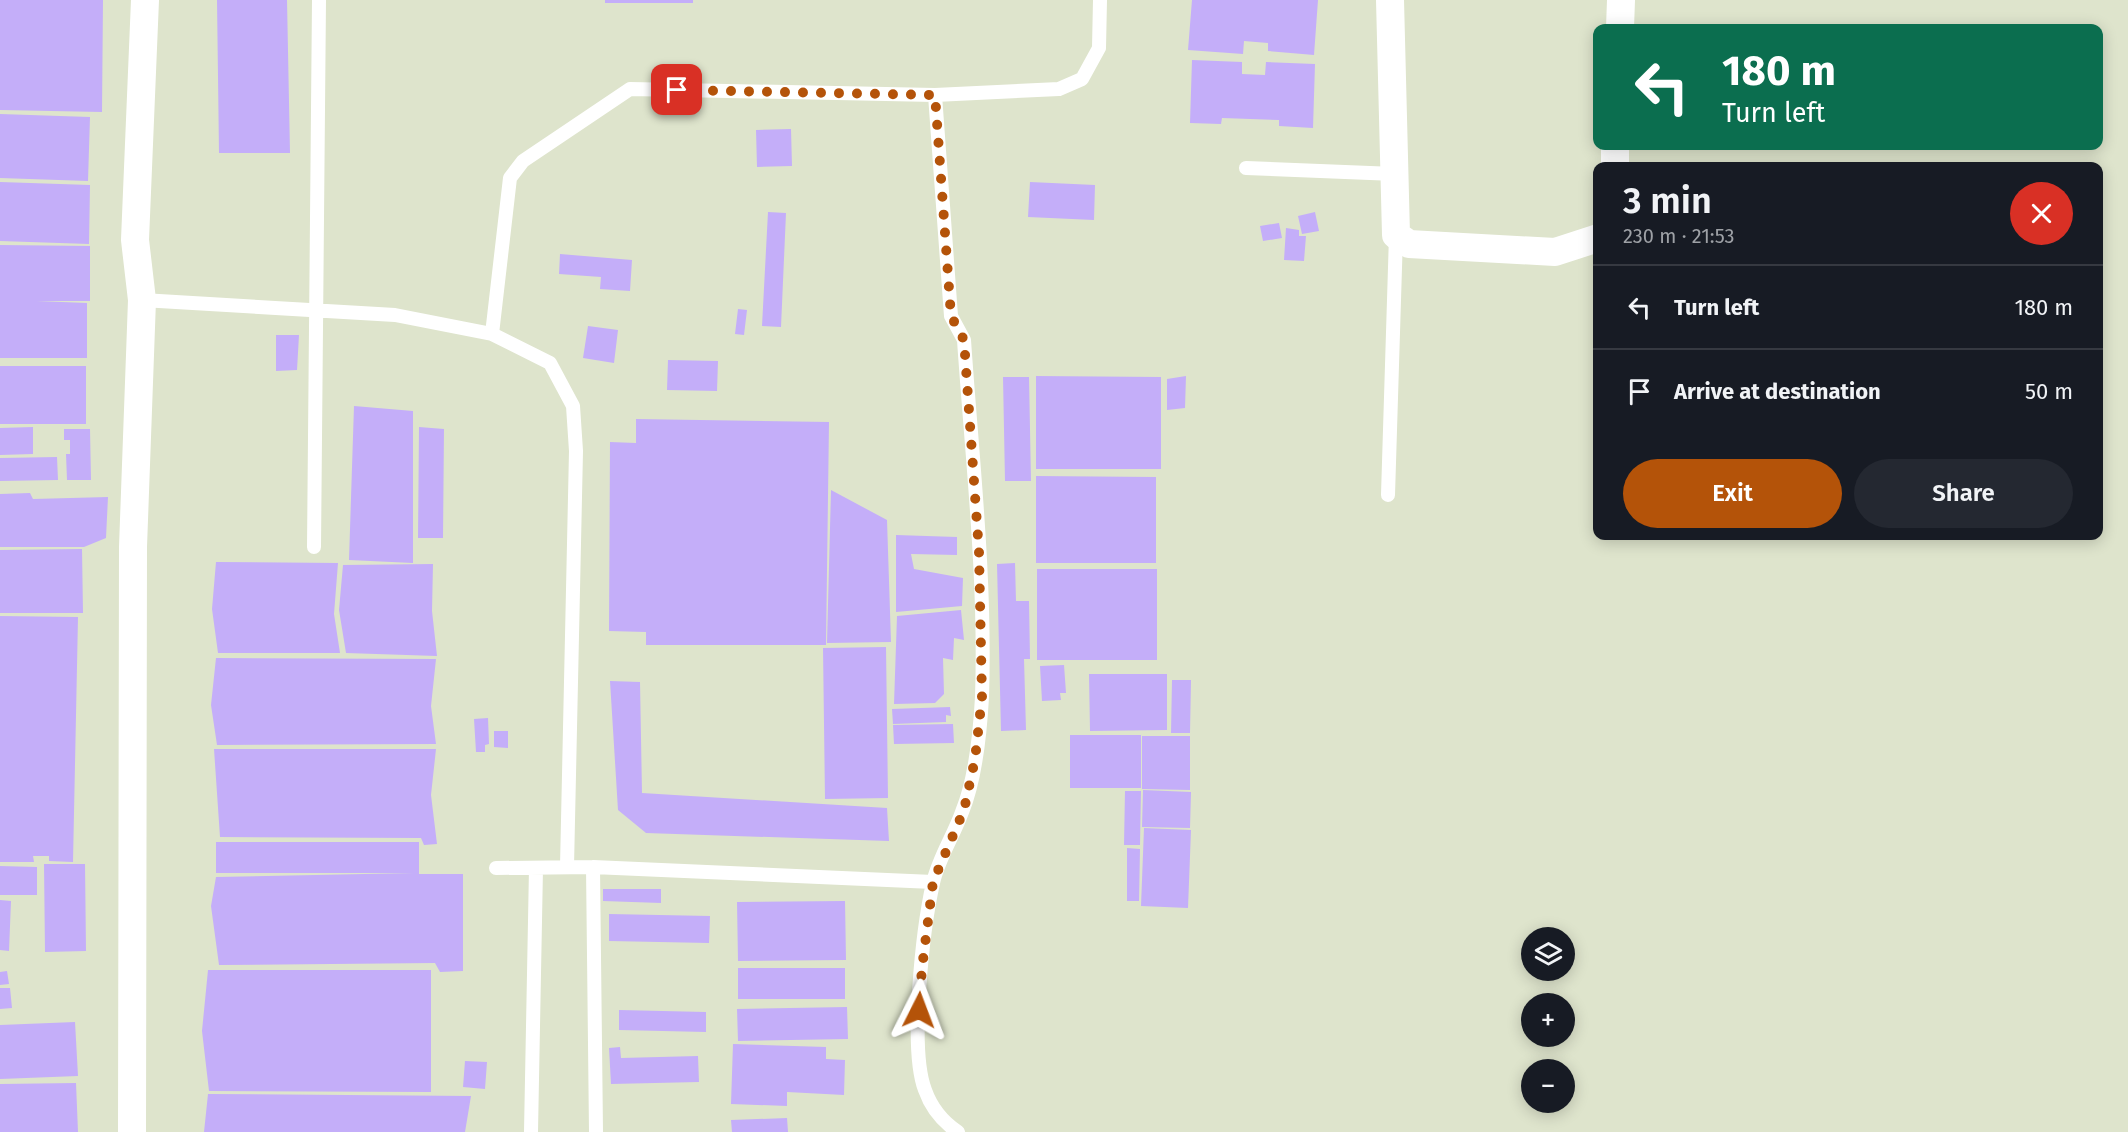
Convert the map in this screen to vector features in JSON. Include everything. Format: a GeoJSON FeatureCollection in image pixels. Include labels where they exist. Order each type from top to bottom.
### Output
{"type":"FeatureCollection","features":[{"type":"Feature","properties":{"kind":"street"},"geometry":{"type":"LineString","coordinates":[[132,1132],[133,547],[141,300],[135,240],[145,0]]}},
{"type":"Feature","properties":{"kind":"street"},"geometry":{"type":"LineString","coordinates":[[1390,0],[1396,235],[1409,244],[1554,252],[1593,241]]}},
{"type":"Feature","properties":{"kind":"street"},"geometry":{"type":"LineString","coordinates":[[1620,24],[1621,0]]}},
{"type":"Feature","properties":{"kind":"lane"},"geometry":{"type":"LineString","coordinates":[[314,547],[319,0]]}},
{"type":"Feature","properties":{"kind":"lane"},"geometry":{"type":"LineString","coordinates":[[492,334],[510,178],[523,161],[630,89],[935,95],[1059,89],[1082,79],[1100,48],[1100,0]]}},
{"type":"Feature","properties":{"kind":"lane"},"geometry":{"type":"LineString","coordinates":[[935,95],[951,316],[964,340],[979,552],[982,697],[975,759],[964,810],[933,882],[922,968],[917,1051],[925,1090],[944,1123],[958,1132]]}},
{"type":"Feature","properties":{"kind":"lane"},"geometry":{"type":"LineString","coordinates":[[1246,168],[1395,174]]}},
{"type":"Feature","properties":{"kind":"lane"},"geometry":{"type":"LineString","coordinates":[[1388,495],[1396,235]]}},
{"type":"Feature","properties":{"kind":"lane"},"geometry":{"type":"LineString","coordinates":[[141,300],[395,315],[492,334],[550,363],[573,406],[576,451],[567,867]]}},
{"type":"Feature","properties":{"kind":"lane"},"geometry":{"type":"LineString","coordinates":[[496,868],[593,867],[933,882]]}},
{"type":"Feature","properties":{"kind":"lane"},"geometry":{"type":"LineString","coordinates":[[593,867],[596,1132]]}},
{"type":"Feature","properties":{"kind":"lane"},"geometry":{"type":"LineString","coordinates":[[531,1132],[536,868]]}},
{"type":"Feature","properties":{"kind":"building"},"geometry":{"type":"Polygon","coordinates":[[[0,0],[103,0],[102,112],[0,110],[0,0]]]}},
{"type":"Feature","properties":{"kind":"building"},"geometry":{"type":"Polygon","coordinates":[[[217,0],[287,0],[290,153],[219,153],[217,0]]]}},
{"type":"Feature","properties":{"kind":"building"},"geometry":{"type":"Polygon","coordinates":[[[605,0],[693,0],[693,3],[605,3],[605,0]]]}},
{"type":"Feature","properties":{"kind":"building"},"geometry":{"type":"Polygon","coordinates":[[[1192,0],[1318,0],[1314,55],[1268,51],[1268,43],[1244,41],[1243,54],[1188,50],[1192,0]]]}},
{"type":"Feature","properties":{"kind":"building"},"geometry":{"type":"Polygon","coordinates":[[[1192,60],[1242,62],[1242,74],[1265,75],[1266,62],[1315,64],[1313,128],[1279,126],[1279,120],[1222,118],[1221,124],[1190,123],[1192,60]]]}},
{"type":"Feature","properties":{"kind":"building"},"geometry":{"type":"Polygon","coordinates":[[[0,114],[90,117],[88,181],[0,178],[0,114]]]}},
{"type":"Feature","properties":{"kind":"building"},"geometry":{"type":"Polygon","coordinates":[[[791,129],[792,166],[757,167],[756,130],[791,129]]]}},
{"type":"Feature","properties":{"kind":"building"},"geometry":{"type":"Polygon","coordinates":[[[0,182],[90,185],[89,244],[0,241],[0,182]]]}},
{"type":"Feature","properties":{"kind":"building"},"geometry":{"type":"Polygon","coordinates":[[[1030,182],[1095,185],[1094,220],[1028,217],[1030,182]]]}},
{"type":"Feature","properties":{"kind":"building"},"geometry":{"type":"Polygon","coordinates":[[[768,212],[786,213],[781,327],[762,326],[768,212]]]}},
{"type":"Feature","properties":{"kind":"building"},"geometry":{"type":"Polygon","coordinates":[[[1315,212],[1319,231],[1302,234],[1298,216],[1315,212]]]}},
{"type":"Feature","properties":{"kind":"building"},"geometry":{"type":"Polygon","coordinates":[[[1279,223],[1282,238],[1263,241],[1260,226],[1279,223]]]}},
{"type":"Feature","properties":{"kind":"building"},"geometry":{"type":"Polygon","coordinates":[[[1286,228],[1299,230],[1299,236],[1306,236],[1304,261],[1284,260],[1286,228]]]}},
{"type":"Feature","properties":{"kind":"building"},"geometry":{"type":"Polygon","coordinates":[[[0,245],[90,246],[90,301],[37,301],[87,303],[87,358],[0,358],[0,245]]]}},
{"type":"Feature","properties":{"kind":"building"},"geometry":{"type":"Polygon","coordinates":[[[560,254],[632,260],[630,291],[600,289],[601,277],[559,274],[560,254]]]}},
{"type":"Feature","properties":{"kind":"building"},"geometry":{"type":"Polygon","coordinates":[[[738,309],[747,310],[744,335],[735,334],[738,309]]]}},
{"type":"Feature","properties":{"kind":"building"},"geometry":{"type":"Polygon","coordinates":[[[588,326],[618,330],[614,363],[583,358],[588,326]]]}},
{"type":"Feature","properties":{"kind":"building"},"geometry":{"type":"Polygon","coordinates":[[[276,335],[299,335],[297,370],[276,371],[276,335]]]}},
{"type":"Feature","properties":{"kind":"building"},"geometry":{"type":"Polygon","coordinates":[[[668,360],[718,361],[717,391],[667,390],[668,360]]]}},
{"type":"Feature","properties":{"kind":"building"},"geometry":{"type":"Polygon","coordinates":[[[0,366],[86,366],[86,424],[0,424],[0,366]]]}},
{"type":"Feature","properties":{"kind":"building"},"geometry":{"type":"Polygon","coordinates":[[[1036,376],[1161,377],[1161,469],[1036,469],[1036,376]]]}},
{"type":"Feature","properties":{"kind":"building"},"geometry":{"type":"Polygon","coordinates":[[[1186,376],[1185,408],[1167,410],[1167,379],[1186,376]]]}},
{"type":"Feature","properties":{"kind":"building"},"geometry":{"type":"Polygon","coordinates":[[[1003,377],[1029,377],[1031,481],[1005,481],[1003,377]]]}},
{"type":"Feature","properties":{"kind":"building"},"geometry":{"type":"Polygon","coordinates":[[[354,406],[413,411],[413,563],[349,560],[354,406]]]}},
{"type":"Feature","properties":{"kind":"building"},"geometry":{"type":"Polygon","coordinates":[[[636,419],[829,422],[826,645],[646,645],[646,632],[609,631],[610,442],[636,443],[636,419]]]}},
{"type":"Feature","properties":{"kind":"building"},"geometry":{"type":"Polygon","coordinates":[[[33,427],[33,454],[0,455],[0,428],[33,427]]]}},
{"type":"Feature","properties":{"kind":"building"},"geometry":{"type":"Polygon","coordinates":[[[419,427],[444,429],[443,538],[418,538],[419,427]]]}},
{"type":"Feature","properties":{"kind":"building"},"geometry":{"type":"Polygon","coordinates":[[[64,429],[90,429],[91,480],[67,480],[66,454],[70,454],[70,440],[64,440],[64,429]]]}},
{"type":"Feature","properties":{"kind":"building"},"geometry":{"type":"Polygon","coordinates":[[[57,457],[58,480],[0,481],[0,458],[57,457]]]}},
{"type":"Feature","properties":{"kind":"building"},"geometry":{"type":"Polygon","coordinates":[[[1036,476],[1156,477],[1156,563],[1036,563],[1036,476]]]}},
{"type":"Feature","properties":{"kind":"building"},"geometry":{"type":"Polygon","coordinates":[[[831,490],[887,520],[891,642],[827,643],[831,490]]]}},
{"type":"Feature","properties":{"kind":"building"},"geometry":{"type":"Polygon","coordinates":[[[30,493],[33,499],[108,497],[106,538],[84,547],[0,547],[0,494],[30,493]]]}},
{"type":"Feature","properties":{"kind":"building"},"geometry":{"type":"Polygon","coordinates":[[[896,535],[957,537],[957,555],[911,554],[914,569],[963,578],[962,606],[896,612],[896,535]]]}},
{"type":"Feature","properties":{"kind":"building"},"geometry":{"type":"Polygon","coordinates":[[[82,549],[83,613],[0,613],[0,550],[82,549]]]}},
{"type":"Feature","properties":{"kind":"building"},"geometry":{"type":"Polygon","coordinates":[[[216,562],[338,563],[334,614],[340,653],[218,653],[212,609],[216,562]]]}},
{"type":"Feature","properties":{"kind":"building"},"geometry":{"type":"Polygon","coordinates":[[[1015,563],[1016,601],[1029,601],[1030,659],[1024,659],[1026,730],[1001,731],[997,564],[1015,563]]]}},
{"type":"Feature","properties":{"kind":"building"},"geometry":{"type":"Polygon","coordinates":[[[433,564],[432,611],[437,656],[346,653],[339,610],[343,565],[433,564]]]}},
{"type":"Feature","properties":{"kind":"building"},"geometry":{"type":"Polygon","coordinates":[[[1037,569],[1157,569],[1157,660],[1037,660],[1037,569]]]}},
{"type":"Feature","properties":{"kind":"building"},"geometry":{"type":"Polygon","coordinates":[[[961,610],[964,640],[954,638],[953,660],[943,658],[944,694],[935,703],[894,704],[897,616],[961,610]]]}},
{"type":"Feature","properties":{"kind":"building"},"geometry":{"type":"Polygon","coordinates":[[[0,616],[78,617],[73,862],[49,861],[49,856],[33,856],[34,862],[0,862],[0,616]]]}},
{"type":"Feature","properties":{"kind":"building"},"geometry":{"type":"Polygon","coordinates":[[[886,647],[888,798],[825,799],[823,648],[886,647]]]}},
{"type":"Feature","properties":{"kind":"building"},"geometry":{"type":"Polygon","coordinates":[[[216,658],[436,659],[431,706],[436,744],[217,745],[211,705],[216,658]]]}},
{"type":"Feature","properties":{"kind":"building"},"geometry":{"type":"Polygon","coordinates":[[[1064,665],[1066,693],[1060,693],[1061,700],[1042,701],[1040,666],[1064,665]]]}},
{"type":"Feature","properties":{"kind":"building"},"geometry":{"type":"Polygon","coordinates":[[[1089,674],[1167,674],[1167,730],[1090,731],[1089,674]]]}},
{"type":"Feature","properties":{"kind":"building"},"geometry":{"type":"Polygon","coordinates":[[[1172,680],[1191,680],[1190,733],[1171,733],[1172,680]]]}},
{"type":"Feature","properties":{"kind":"building"},"geometry":{"type":"Polygon","coordinates":[[[610,681],[640,682],[642,793],[887,808],[889,841],[646,833],[618,810],[610,681]]]}},
{"type":"Feature","properties":{"kind":"building"},"geometry":{"type":"Polygon","coordinates":[[[950,707],[951,716],[946,715],[946,722],[893,724],[892,709],[950,707]]]}},
{"type":"Feature","properties":{"kind":"building"},"geometry":{"type":"Polygon","coordinates":[[[488,718],[489,744],[485,745],[485,752],[476,752],[474,719],[488,718]]]}},
{"type":"Feature","properties":{"kind":"building"},"geometry":{"type":"Polygon","coordinates":[[[953,724],[954,743],[894,744],[893,725],[953,724]]]}},
{"type":"Feature","properties":{"kind":"building"},"geometry":{"type":"Polygon","coordinates":[[[494,731],[508,731],[508,748],[494,747],[494,731]]]}},
{"type":"Feature","properties":{"kind":"building"},"geometry":{"type":"Polygon","coordinates":[[[1070,735],[1141,735],[1141,788],[1070,788],[1070,735]]]}},
{"type":"Feature","properties":{"kind":"building"},"geometry":{"type":"Polygon","coordinates":[[[1142,736],[1190,736],[1190,790],[1142,789],[1142,736]]]}},
{"type":"Feature","properties":{"kind":"building"},"geometry":{"type":"Polygon","coordinates":[[[214,749],[436,749],[431,795],[437,844],[424,845],[421,838],[220,837],[214,749]]]}},
{"type":"Feature","properties":{"kind":"building"},"geometry":{"type":"Polygon","coordinates":[[[1143,790],[1191,792],[1190,828],[1142,827],[1143,790]]]}},
{"type":"Feature","properties":{"kind":"building"},"geometry":{"type":"Polygon","coordinates":[[[1125,791],[1141,791],[1140,845],[1124,845],[1125,791]]]}},
{"type":"Feature","properties":{"kind":"building"},"geometry":{"type":"Polygon","coordinates":[[[1144,828],[1191,830],[1188,908],[1141,906],[1144,828]]]}},
{"type":"Feature","properties":{"kind":"building"},"geometry":{"type":"Polygon","coordinates":[[[216,842],[419,842],[419,874],[463,874],[463,971],[440,972],[435,963],[219,965],[211,906],[216,877],[414,873],[216,873],[216,842]]]}},
{"type":"Feature","properties":{"kind":"building"},"geometry":{"type":"Polygon","coordinates":[[[1127,848],[1140,849],[1139,901],[1127,901],[1127,848]]]}},
{"type":"Feature","properties":{"kind":"building"},"geometry":{"type":"Polygon","coordinates":[[[44,864],[85,864],[86,951],[45,952],[44,864]]]}},
{"type":"Feature","properties":{"kind":"building"},"geometry":{"type":"Polygon","coordinates":[[[0,866],[37,867],[37,895],[0,895],[0,866]]]}},
{"type":"Feature","properties":{"kind":"building"},"geometry":{"type":"Polygon","coordinates":[[[603,889],[661,889],[661,903],[603,901],[603,889]]]}},
{"type":"Feature","properties":{"kind":"building"},"geometry":{"type":"Polygon","coordinates":[[[0,900],[11,901],[9,951],[0,950],[0,900]]]}},
{"type":"Feature","properties":{"kind":"building"},"geometry":{"type":"Polygon","coordinates":[[[845,901],[846,960],[738,961],[737,902],[845,901]]]}},
{"type":"Feature","properties":{"kind":"building"},"geometry":{"type":"Polygon","coordinates":[[[609,914],[710,916],[709,943],[609,941],[609,914]]]}},
{"type":"Feature","properties":{"kind":"building"},"geometry":{"type":"Polygon","coordinates":[[[738,968],[845,968],[845,999],[738,999],[738,968]]]}},
{"type":"Feature","properties":{"kind":"building"},"geometry":{"type":"Polygon","coordinates":[[[208,970],[431,970],[431,1092],[209,1091],[202,1031],[208,970]]]}},
{"type":"Feature","properties":{"kind":"building"},"geometry":{"type":"Polygon","coordinates":[[[7,971],[9,984],[0,985],[0,972],[7,971]]]}},
{"type":"Feature","properties":{"kind":"building"},"geometry":{"type":"Polygon","coordinates":[[[0,988],[10,988],[12,1008],[0,1009],[0,988]]]}},
{"type":"Feature","properties":{"kind":"building"},"geometry":{"type":"Polygon","coordinates":[[[847,1007],[848,1039],[738,1041],[737,1009],[847,1007]]]}},
{"type":"Feature","properties":{"kind":"building"},"geometry":{"type":"Polygon","coordinates":[[[619,1010],[706,1012],[706,1032],[619,1030],[619,1010]]]}},
{"type":"Feature","properties":{"kind":"building"},"geometry":{"type":"Polygon","coordinates":[[[75,1022],[78,1076],[0,1079],[0,1025],[75,1022]]]}},
{"type":"Feature","properties":{"kind":"building"},"geometry":{"type":"Polygon","coordinates":[[[733,1044],[826,1047],[826,1059],[845,1060],[844,1095],[787,1092],[787,1106],[731,1104],[733,1044]]]}},
{"type":"Feature","properties":{"kind":"building"},"geometry":{"type":"Polygon","coordinates":[[[620,1047],[621,1058],[698,1056],[699,1082],[611,1084],[609,1048],[620,1047]]]}},
{"type":"Feature","properties":{"kind":"building"},"geometry":{"type":"Polygon","coordinates":[[[465,1061],[487,1062],[485,1089],[463,1087],[465,1061]]]}},
{"type":"Feature","properties":{"kind":"building"},"geometry":{"type":"Polygon","coordinates":[[[76,1083],[78,1132],[0,1132],[0,1084],[76,1083]]]}},
{"type":"Feature","properties":{"kind":"building"},"geometry":{"type":"Polygon","coordinates":[[[208,1094],[471,1096],[465,1132],[204,1132],[208,1094]]]}},
{"type":"Feature","properties":{"kind":"building"},"geometry":{"type":"Polygon","coordinates":[[[787,1118],[788,1132],[732,1132],[731,1120],[787,1118]]]}},
{"type":"Feature","properties":{"kind":"route"},"geometry":{"type":"LineString","coordinates":[[677,90],[935,95],[951,316],[964,340],[979,552],[982,697],[975,759],[964,810],[933,882],[919,1010]]}}]}
